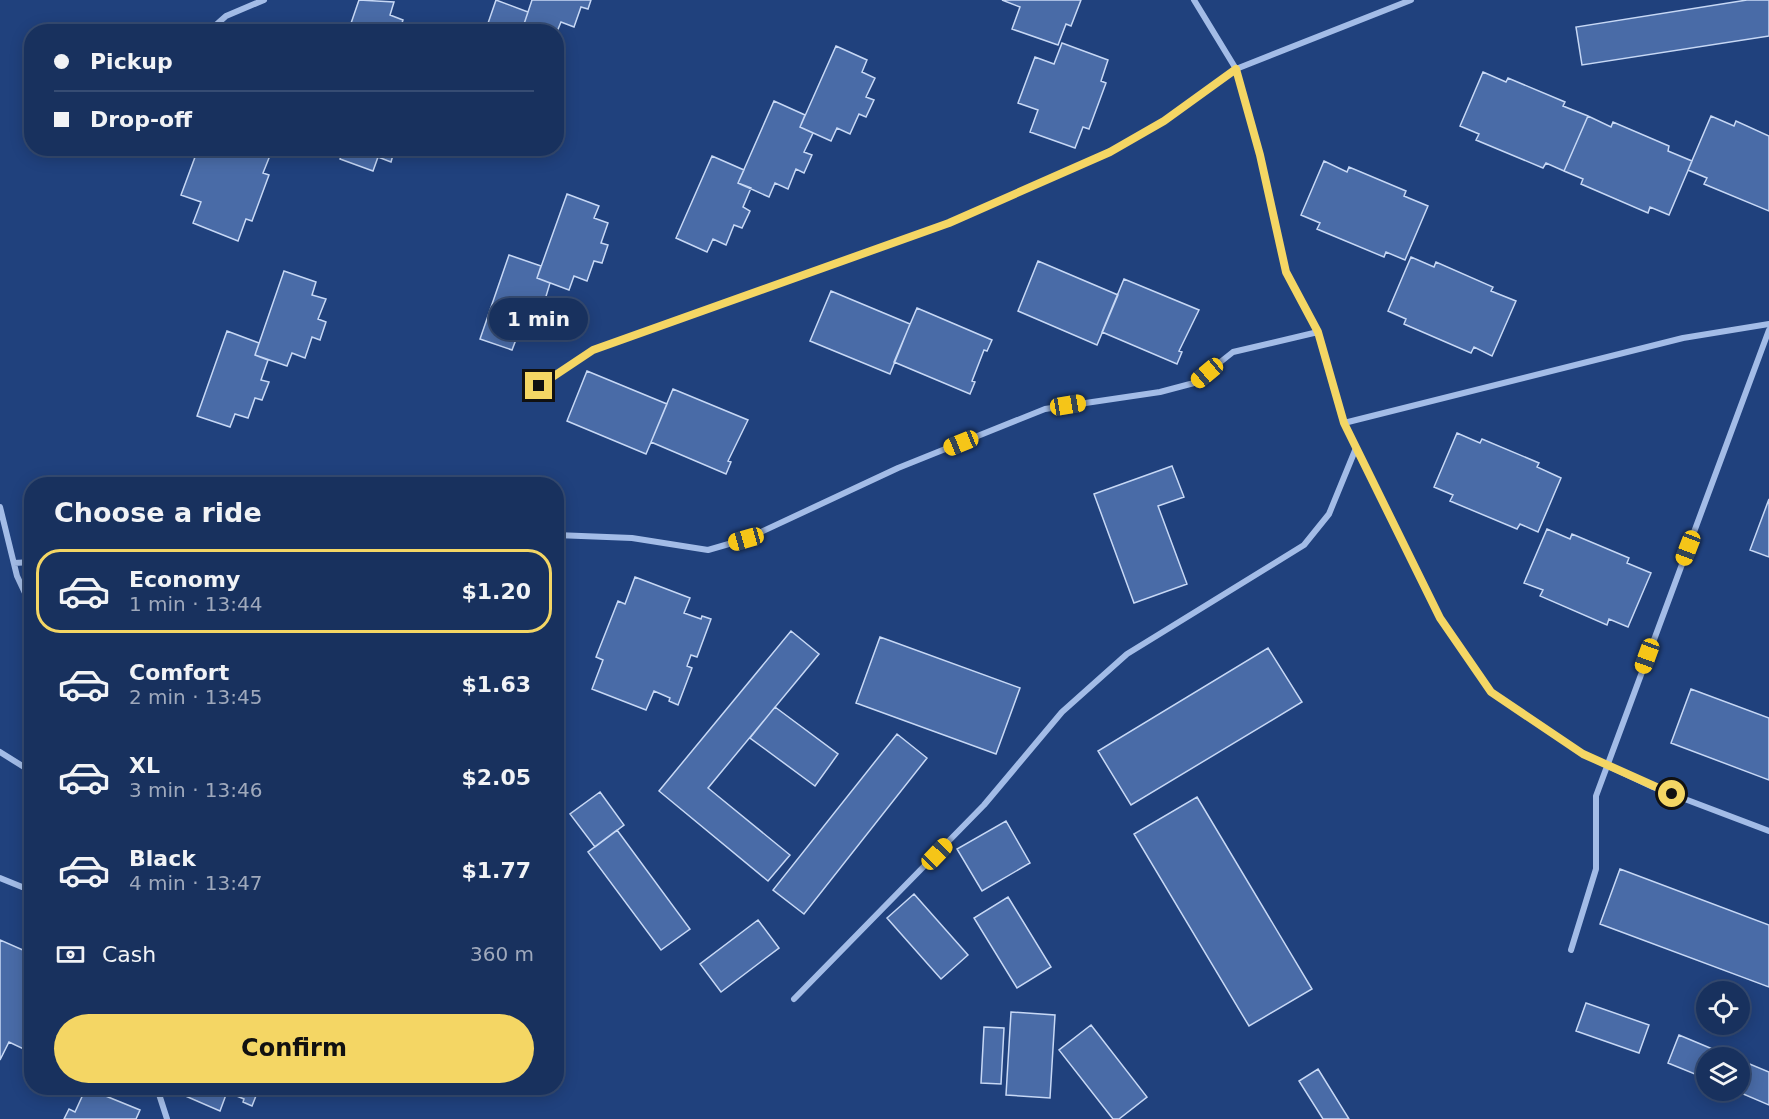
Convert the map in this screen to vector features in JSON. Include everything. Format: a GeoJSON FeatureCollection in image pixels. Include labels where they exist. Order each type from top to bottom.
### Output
{"type":"FeatureCollection","features":[{"type":"Feature","properties":{"kind":"street"},"geometry":{"type":"LineString","coordinates":[[217,24],[226,16],[264,0]]}},
{"type":"Feature","properties":{"kind":"street"},"geometry":{"type":"LineString","coordinates":[[1194,0],[1236,69],[1260,155],[1286,272],[1318,332],[1344,423],[1440,618],[1491,692],[1583,754],[1653,787],[1769,831]]}},
{"type":"Feature","properties":{"kind":"street"},"geometry":{"type":"LineString","coordinates":[[539,386],[593,350],[949,223],[1110,152],[1164,121],[1236,69],[1411,0]]}},
{"type":"Feature","properties":{"kind":"street"},"geometry":{"type":"LineString","coordinates":[[1344,423],[1683,338],[1769,324]]}},
{"type":"Feature","properties":{"kind":"street"},"geometry":{"type":"LineString","coordinates":[[1571,950],[1596,869],[1596,796],[1769,330]]}},
{"type":"Feature","properties":{"kind":"street"},"geometry":{"type":"LineString","coordinates":[[564,536],[632,538],[708,550],[746,539],[898,468],[1046,409],[1160,392],[1194,384],[1233,352],[1318,332]]}},
{"type":"Feature","properties":{"kind":"street"},"geometry":{"type":"LineString","coordinates":[[794,999],[984,805],[1062,712],[1127,654],[1304,544],[1329,514],[1356,448]]}},
{"type":"Feature","properties":{"kind":"street"},"geometry":{"type":"LineString","coordinates":[[0,507],[14,562],[24,588]]}},
{"type":"Feature","properties":{"kind":"street"},"geometry":{"type":"LineString","coordinates":[[14,562],[24,562]]}},
{"type":"Feature","properties":{"kind":"street"},"geometry":{"type":"LineString","coordinates":[[0,752],[24,767]]}},
{"type":"Feature","properties":{"kind":"street"},"geometry":{"type":"LineString","coordinates":[[0,879],[24,888]]}},
{"type":"Feature","properties":{"kind":"street"},"geometry":{"type":"LineString","coordinates":[[159,1095],[167,1119]]}},
{"type":"Feature","properties":{"kind":"building"},"geometry":{"type":"Polygon","coordinates":[[[359,0],[394,2],[390,15],[403,20],[402,24],[351,24],[359,0]]]}},
{"type":"Feature","properties":{"kind":"building"},"geometry":{"type":"Polygon","coordinates":[[[496,0],[528,12],[524,24],[488,24],[496,0]]]}},
{"type":"Feature","properties":{"kind":"building"},"geometry":{"type":"Polygon","coordinates":[[[532,0],[591,0],[588,9],[581,7],[574,27],[561,22],[560,24],[524,24],[532,0]]]}},
{"type":"Feature","properties":{"kind":"building"},"geometry":{"type":"Polygon","coordinates":[[[1002,0],[1081,0],[1071,26],[1066,24],[1058,45],[1012,29],[1020,7],[1002,0]]]}},
{"type":"Feature","properties":{"kind":"building"},"geometry":{"type":"Polygon","coordinates":[[[1747,0],[1769,0],[1769,36],[1582,65],[1576,27],[1747,0]]]}},
{"type":"Feature","properties":{"kind":"building"},"geometry":{"type":"Polygon","coordinates":[[[1062,43],[1108,60],[1101,81],[1106,83],[1089,129],[1083,127],[1075,148],[1030,132],[1038,110],[1018,103],[1035,57],[1054,64],[1062,43]]]}},
{"type":"Feature","properties":{"kind":"building"},"geometry":{"type":"Polygon","coordinates":[[[836,46],[867,60],[862,72],[875,78],[866,97],[874,100],[866,117],[859,114],[850,134],[837,128],[831,141],[800,127],[836,46]]]}},
{"type":"Feature","properties":{"kind":"building"},"geometry":{"type":"Polygon","coordinates":[[[1483,72],[1506,82],[1508,78],[1565,102],[1563,106],[1588,116],[1564,171],[1546,163],[1543,168],[1476,140],[1479,134],[1460,126],[1483,72]]]}},
{"type":"Feature","properties":{"kind":"building"},"geometry":{"type":"Polygon","coordinates":[[[774,101],[805,115],[800,127],[813,133],[804,152],[812,155],[804,173],[796,169],[788,189],[775,183],[769,197],[738,183],[774,101]]]}},
{"type":"Feature","properties":{"kind":"building"},"geometry":{"type":"Polygon","coordinates":[[[1588,116],[1611,127],[1613,122],[1669,146],[1668,151],[1692,161],[1669,215],[1650,207],[1648,213],[1581,184],[1583,179],[1564,171],[1588,116]]]}},
{"type":"Feature","properties":{"kind":"building"},"geometry":{"type":"Polygon","coordinates":[[[1711,116],[1734,126],[1736,121],[1769,136],[1769,211],[1704,184],[1707,178],[1688,170],[1711,116]]]}},
{"type":"Feature","properties":{"kind":"building"},"geometry":{"type":"Polygon","coordinates":[[[195,156],[270,156],[263,173],[269,175],[252,221],[246,219],[238,241],[193,223],[201,202],[181,195],[195,156]]]}},
{"type":"Feature","properties":{"kind":"building"},"geometry":{"type":"Polygon","coordinates":[[[341,156],[393,156],[391,162],[378,157],[373,171],[340,159],[341,156]]]}},
{"type":"Feature","properties":{"kind":"building"},"geometry":{"type":"Polygon","coordinates":[[[712,156],[744,170],[738,183],[751,188],[743,207],[750,211],[742,228],[734,225],[726,245],[713,239],[707,252],[676,238],[712,156]]]}},
{"type":"Feature","properties":{"kind":"building"},"geometry":{"type":"Polygon","coordinates":[[[1324,161],[1347,172],[1349,167],[1406,191],[1404,196],[1428,206],[1405,260],[1386,252],[1384,257],[1317,229],[1320,223],[1301,215],[1324,161]]]}},
{"type":"Feature","properties":{"kind":"building"},"geometry":{"type":"Polygon","coordinates":[[[567,194],[599,206],[594,218],[608,223],[601,243],[608,245],[602,263],[594,261],[587,281],[574,276],[569,290],[537,278],[567,194]]]}},
{"type":"Feature","properties":{"kind":"building"},"geometry":{"type":"Polygon","coordinates":[[[509,255],[541,266],[537,278],[550,283],[544,303],[551,306],[545,324],[537,321],[530,341],[517,337],[512,350],[480,339],[509,255]]]}},
{"type":"Feature","properties":{"kind":"building"},"geometry":{"type":"Polygon","coordinates":[[[1411,257],[1434,267],[1436,262],[1493,287],[1491,291],[1516,301],[1492,356],[1474,347],[1471,353],[1404,324],[1406,319],[1388,311],[1411,257]]]}},
{"type":"Feature","properties":{"kind":"building"},"geometry":{"type":"Polygon","coordinates":[[[1038,261],[1118,295],[1097,345],[1018,311],[1038,261]]]}},
{"type":"Feature","properties":{"kind":"building"},"geometry":{"type":"Polygon","coordinates":[[[284,271],[316,282],[312,295],[326,299],[318,319],[326,322],[320,340],[312,337],[305,358],[292,353],[287,366],[255,355],[284,271]]]}},
{"type":"Feature","properties":{"kind":"building"},"geometry":{"type":"Polygon","coordinates":[[[1124,279],[1199,310],[1179,351],[1182,352],[1177,364],[1102,332],[1124,279]]]}},
{"type":"Feature","properties":{"kind":"building"},"geometry":{"type":"Polygon","coordinates":[[[831,291],[910,324],[890,374],[810,341],[831,291]]]}},
{"type":"Feature","properties":{"kind":"building"},"geometry":{"type":"Polygon","coordinates":[[[917,308],[992,340],[987,351],[984,350],[972,381],[975,382],[970,394],[894,362],[917,308]]]}},
{"type":"Feature","properties":{"kind":"building"},"geometry":{"type":"Polygon","coordinates":[[[227,331],[259,343],[255,355],[268,360],[261,380],[269,382],[262,400],[255,398],[248,418],[235,414],[230,427],[197,416],[227,331]]]}},
{"type":"Feature","properties":{"kind":"building"},"geometry":{"type":"Polygon","coordinates":[[[587,371],[667,404],[646,454],[567,421],[587,371]]]}},
{"type":"Feature","properties":{"kind":"building"},"geometry":{"type":"Polygon","coordinates":[[[673,389],[748,420],[728,461],[731,462],[726,474],[651,442],[673,389]]]}},
{"type":"Feature","properties":{"kind":"building"},"geometry":{"type":"Polygon","coordinates":[[[1457,433],[1480,443],[1482,439],[1539,463],[1537,467],[1561,478],[1538,532],[1520,524],[1517,529],[1450,501],[1453,495],[1434,487],[1457,433]]]}},
{"type":"Feature","properties":{"kind":"building"},"geometry":{"type":"Polygon","coordinates":[[[1172,466],[1184,497],[1158,506],[1187,584],[1134,603],[1094,494],[1172,466]]]}},
{"type":"Feature","properties":{"kind":"building"},"geometry":{"type":"Polygon","coordinates":[[[1769,499],[1769,557],[1750,550],[1769,499]]]}},
{"type":"Feature","properties":{"kind":"building"},"geometry":{"type":"Polygon","coordinates":[[[1547,529],[1570,539],[1572,534],[1629,558],[1627,563],[1651,573],[1628,627],[1609,619],[1607,625],[1540,596],[1543,590],[1524,583],[1547,529]]]}},
{"type":"Feature","properties":{"kind":"building"},"geometry":{"type":"Polygon","coordinates":[[[635,577],[690,598],[684,613],[701,619],[702,616],[711,619],[697,657],[691,655],[687,666],[692,668],[678,705],[669,701],[670,698],[654,691],[646,710],[592,689],[603,660],[596,657],[618,601],[625,604],[635,577]]]}},
{"type":"Feature","properties":{"kind":"building"},"geometry":{"type":"Polygon","coordinates":[[[791,631],[819,654],[708,788],[790,855],[768,881],[659,791],[791,631]]]}},
{"type":"Feature","properties":{"kind":"building"},"geometry":{"type":"Polygon","coordinates":[[[880,637],[1020,688],[996,754],[856,703],[880,637]]]}},
{"type":"Feature","properties":{"kind":"building"},"geometry":{"type":"Polygon","coordinates":[[[1268,648],[1302,702],[1131,805],[1098,751],[1268,648]]]}},
{"type":"Feature","properties":{"kind":"building"},"geometry":{"type":"Polygon","coordinates":[[[1691,689],[1769,718],[1769,780],[1671,743],[1691,689]]]}},
{"type":"Feature","properties":{"kind":"building"},"geometry":{"type":"Polygon","coordinates":[[[775,707],[838,754],[815,786],[750,738],[775,707]]]}},
{"type":"Feature","properties":{"kind":"building"},"geometry":{"type":"Polygon","coordinates":[[[897,734],[927,758],[804,914],[773,890],[897,734]]]}},
{"type":"Feature","properties":{"kind":"building"},"geometry":{"type":"Polygon","coordinates":[[[600,792],[624,825],[595,847],[570,814],[600,792]]]}},
{"type":"Feature","properties":{"kind":"building"},"geometry":{"type":"Polygon","coordinates":[[[1197,797],[1312,989],[1249,1026],[1134,834],[1197,797]]]}},
{"type":"Feature","properties":{"kind":"building"},"geometry":{"type":"Polygon","coordinates":[[[1006,821],[1030,863],[982,891],[957,849],[1006,821]]]}},
{"type":"Feature","properties":{"kind":"building"},"geometry":{"type":"Polygon","coordinates":[[[617,830],[690,929],[661,950],[588,852],[617,830]]]}},
{"type":"Feature","properties":{"kind":"building"},"geometry":{"type":"Polygon","coordinates":[[[1620,869],[1769,925],[1769,987],[1600,924],[1620,869]]]}},
{"type":"Feature","properties":{"kind":"building"},"geometry":{"type":"Polygon","coordinates":[[[914,894],[968,955],[941,979],[887,918],[914,894]]]}},
{"type":"Feature","properties":{"kind":"building"},"geometry":{"type":"Polygon","coordinates":[[[1008,897],[1051,967],[1017,988],[974,918],[1008,897]]]}},
{"type":"Feature","properties":{"kind":"building"},"geometry":{"type":"Polygon","coordinates":[[[758,920],[779,948],[721,992],[700,964],[758,920]]]}},
{"type":"Feature","properties":{"kind":"building"},"geometry":{"type":"Polygon","coordinates":[[[0,940],[24,950],[24,1049],[9,1042],[0,1060],[0,940]]]}},
{"type":"Feature","properties":{"kind":"building"},"geometry":{"type":"Polygon","coordinates":[[[1586,1003],[1649,1025],[1639,1053],[1576,1031],[1586,1003]]]}},
{"type":"Feature","properties":{"kind":"building"},"geometry":{"type":"Polygon","coordinates":[[[1011,1012],[1055,1015],[1050,1098],[1006,1095],[1011,1012]]]}},
{"type":"Feature","properties":{"kind":"building"},"geometry":{"type":"Polygon","coordinates":[[[1091,1025],[1147,1097],[1119,1119],[1113,1119],[1059,1050],[1091,1025]]]}},
{"type":"Feature","properties":{"kind":"building"},"geometry":{"type":"Polygon","coordinates":[[[984,1027],[1004,1028],[1001,1084],[981,1083],[984,1027]]]}},
{"type":"Feature","properties":{"kind":"building"},"geometry":{"type":"Polygon","coordinates":[[[1679,1035],[1708,1047],[1696,1047],[1696,1074],[1668,1063],[1679,1035]]]}},
{"type":"Feature","properties":{"kind":"building"},"geometry":{"type":"Polygon","coordinates":[[[1750,1064],[1769,1072],[1769,1105],[1750,1097],[1750,1064]]]}},
{"type":"Feature","properties":{"kind":"building"},"geometry":{"type":"Polygon","coordinates":[[[1318,1069],[1349,1119],[1323,1119],[1299,1081],[1318,1069]]]}},
{"type":"Feature","properties":{"kind":"building"},"geometry":{"type":"Polygon","coordinates":[[[83,1095],[103,1095],[140,1110],[136,1119],[64,1119],[69,1109],[75,1112],[83,1095]]]}},
{"type":"Feature","properties":{"kind":"building"},"geometry":{"type":"Polygon","coordinates":[[[183,1095],[226,1095],[220,1111],[183,1095]]]}},
{"type":"Feature","properties":{"kind":"building"},"geometry":{"type":"Polygon","coordinates":[[[234,1095],[256,1095],[252,1106],[243,1102],[244,1099],[234,1095]]]}},
{"type":"Feature","properties":{"kind":"route"},"geometry":{"type":"LineString","coordinates":[[539,386],[593,350],[949,223],[1043,179],[1110,152],[1164,121],[1236,69],[1260,155],[1286,272],[1318,332],[1344,423],[1440,618],[1491,692],[1583,754],[1672,794]]}}]}
